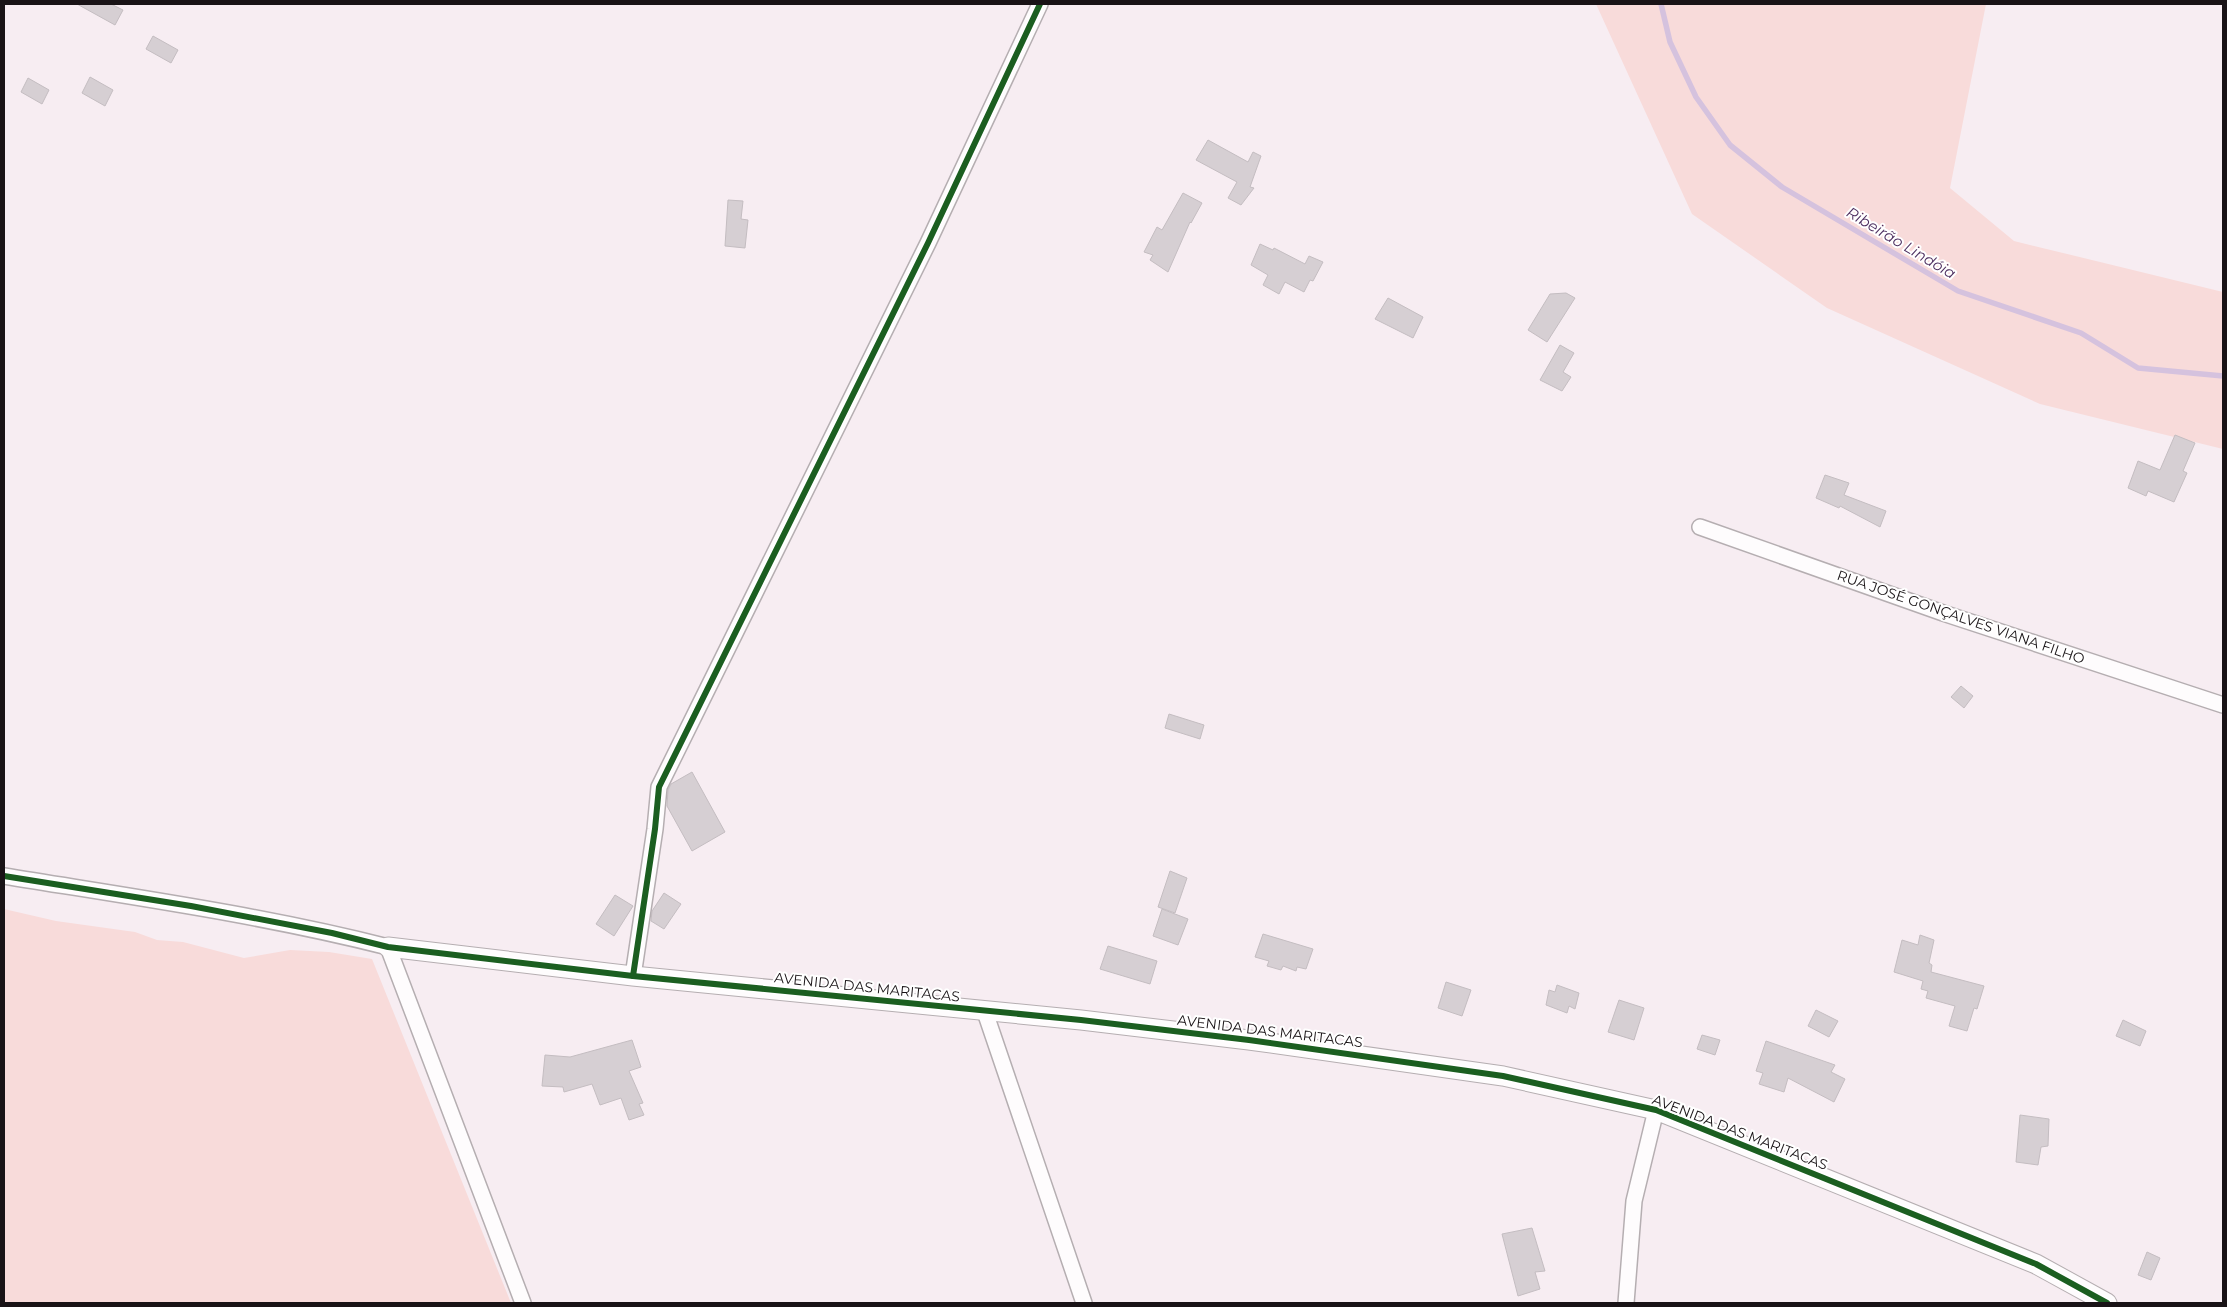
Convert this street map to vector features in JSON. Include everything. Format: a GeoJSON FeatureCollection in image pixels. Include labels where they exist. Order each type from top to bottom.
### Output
{"type":"FeatureCollection","features":[{"type":"Feature","properties":{"kind":"street"},"geometry":{"type":"LineString","coordinates":[[633,976],[655,829],[659,787],[928,243],[1040,4]]}},
{"type":"Feature","properties":{"kind":"street","name":"RUA JOSÉ GONÇALVES VIANA FILHO"},"geometry":{"type":"LineString","coordinates":[[1700,527],[1943,613],[2223,705]]}},
{"type":"Feature","properties":{"kind":"street"},"geometry":{"type":"LineString","coordinates":[[4,876],[191,906],[332,933],[388,947],[523,1303]]}},
{"type":"Feature","properties":{"kind":"street","name":"AVENIDA DAS MARITACAS"},"geometry":{"type":"LineString","coordinates":[[388,947],[633,976],[1081,1020],[1250,1040],[1504,1076],[1656,1110],[2036,1264],[2107,1303]]}},
{"type":"Feature","properties":{"kind":"street"},"geometry":{"type":"LineString","coordinates":[[985,1012],[1084,1303]]}},
{"type":"Feature","properties":{"kind":"street"},"geometry":{"type":"LineString","coordinates":[[1626,1303],[1634,1201],[1656,1110]]}},
{"type":"Feature","properties":{"kind":"shaded area"},"geometry":{"type":"Polygon","coordinates":[[[1596,4],[1986,4],[1950,188],[2014,241],[2223,292],[2223,449],[2040,404],[1827,308],[1692,214],[1596,4]]]}},
{"type":"Feature","properties":{"kind":"shaded area"},"geometry":{"type":"Polygon","coordinates":[[[4,909],[56,921],[135,932],[157,940],[183,942],[244,958],[290,950],[329,952],[372,959],[511,1303],[4,1303],[4,909]]]}},
{"type":"Feature","properties":{"kind":"building"},"geometry":{"type":"Polygon","coordinates":[[[77,4],[111,4],[123,10],[115,25],[77,4]]]}},
{"type":"Feature","properties":{"kind":"building"},"geometry":{"type":"Polygon","coordinates":[[[153,36],[178,50],[171,63],[146,49],[153,36]]]}},
{"type":"Feature","properties":{"kind":"building"},"geometry":{"type":"Polygon","coordinates":[[[90,77],[113,90],[105,106],[82,93],[90,77]]]}},
{"type":"Feature","properties":{"kind":"building"},"geometry":{"type":"Polygon","coordinates":[[[28,78],[49,90],[42,104],[21,92],[28,78]]]}},
{"type":"Feature","properties":{"kind":"building"},"geometry":{"type":"Polygon","coordinates":[[[1208,140],[1248,162],[1253,152],[1261,156],[1250,187],[1254,188],[1241,205],[1228,198],[1237,182],[1196,160],[1208,140]]]}},
{"type":"Feature","properties":{"kind":"building"},"geometry":{"type":"Polygon","coordinates":[[[1183,193],[1202,203],[1190,222],[1168,272],[1150,260],[1153,255],[1144,252],[1157,227],[1162,230],[1183,193]]]}},
{"type":"Feature","properties":{"kind":"building"},"geometry":{"type":"Polygon","coordinates":[[[728,200],[743,201],[741,219],[748,220],[745,248],[725,246],[728,200]]]}},
{"type":"Feature","properties":{"kind":"building"},"geometry":{"type":"Polygon","coordinates":[[[1260,244],[1273,250],[1274,248],[1305,264],[1309,256],[1323,262],[1313,281],[1310,280],[1304,292],[1285,282],[1279,294],[1263,285],[1268,275],[1251,265],[1260,244]]]}},
{"type":"Feature","properties":{"kind":"building"},"geometry":{"type":"Polygon","coordinates":[[[1566,293],[1575,298],[1547,342],[1528,330],[1550,294],[1566,293]]]}},
{"type":"Feature","properties":{"kind":"building"},"geometry":{"type":"Polygon","coordinates":[[[1388,298],[1423,317],[1413,338],[1375,319],[1388,298]]]}},
{"type":"Feature","properties":{"kind":"building"},"geometry":{"type":"Polygon","coordinates":[[[1560,345],[1574,353],[1563,372],[1571,377],[1562,391],[1540,380],[1560,345]]]}},
{"type":"Feature","properties":{"kind":"building"},"geometry":{"type":"Polygon","coordinates":[[[2175,435],[2195,443],[2183,471],[2187,473],[2174,502],[2148,491],[2146,496],[2128,488],[2138,461],[2160,470],[2175,435]]]}},
{"type":"Feature","properties":{"kind":"building"},"geometry":{"type":"Polygon","coordinates":[[[1825,475],[1849,483],[1844,495],[1886,511],[1880,527],[1840,506],[1839,508],[1816,498],[1825,475]]]}},
{"type":"Feature","properties":{"kind":"building"},"geometry":{"type":"Polygon","coordinates":[[[1961,686],[1973,696],[1964,708],[1951,697],[1961,686]]]}},
{"type":"Feature","properties":{"kind":"building"},"geometry":{"type":"Polygon","coordinates":[[[1169,714],[1204,725],[1200,739],[1165,728],[1169,714]]]}},
{"type":"Feature","properties":{"kind":"building"},"geometry":{"type":"Polygon","coordinates":[[[692,772],[725,832],[692,851],[667,806],[668,790],[671,784],[692,772]]]}},
{"type":"Feature","properties":{"kind":"building"},"geometry":{"type":"Polygon","coordinates":[[[1170,871],[1187,878],[1175,913],[1158,907],[1170,871]]]}},
{"type":"Feature","properties":{"kind":"building"},"geometry":{"type":"Polygon","coordinates":[[[664,893],[681,904],[664,929],[651,921],[652,911],[664,893]]]}},
{"type":"Feature","properties":{"kind":"building"},"geometry":{"type":"Polygon","coordinates":[[[615,895],[633,906],[614,936],[596,924],[615,895]]]}},
{"type":"Feature","properties":{"kind":"building"},"geometry":{"type":"Polygon","coordinates":[[[1162,909],[1188,919],[1178,945],[1153,936],[1162,909]]]}},
{"type":"Feature","properties":{"kind":"building"},"geometry":{"type":"Polygon","coordinates":[[[1263,934],[1313,949],[1306,969],[1297,967],[1296,971],[1283,966],[1281,970],[1267,966],[1269,961],[1255,957],[1263,934]]]}},
{"type":"Feature","properties":{"kind":"building"},"geometry":{"type":"Polygon","coordinates":[[[1920,935],[1934,940],[1929,963],[1932,965],[1931,972],[1984,986],[1977,1009],[1974,1008],[1967,1031],[1949,1026],[1955,1006],[1926,998],[1928,991],[1921,989],[1923,981],[1894,972],[1902,940],[1918,945],[1920,935]]]}},
{"type":"Feature","properties":{"kind":"building"},"geometry":{"type":"Polygon","coordinates":[[[1108,946],[1157,961],[1150,984],[1100,969],[1108,946]]]}},
{"type":"Feature","properties":{"kind":"building"},"geometry":{"type":"Polygon","coordinates":[[[1446,982],[1471,990],[1462,1016],[1438,1008],[1446,982]]]}},
{"type":"Feature","properties":{"kind":"building"},"geometry":{"type":"Polygon","coordinates":[[[1557,985],[1579,993],[1575,1009],[1569,1006],[1567,1013],[1546,1005],[1549,990],[1555,992],[1557,985]]]}},
{"type":"Feature","properties":{"kind":"building"},"geometry":{"type":"Polygon","coordinates":[[[1619,1000],[1644,1008],[1634,1040],[1608,1032],[1619,1000]]]}},
{"type":"Feature","properties":{"kind":"building"},"geometry":{"type":"Polygon","coordinates":[[[1816,1010],[1838,1021],[1829,1037],[1808,1026],[1816,1010]]]}},
{"type":"Feature","properties":{"kind":"building"},"geometry":{"type":"Polygon","coordinates":[[[2123,1020],[2146,1031],[2140,1046],[2116,1036],[2123,1020]]]}},
{"type":"Feature","properties":{"kind":"building"},"geometry":{"type":"Polygon","coordinates":[[[1702,1035],[1720,1040],[1715,1055],[1697,1049],[1702,1035]]]}},
{"type":"Feature","properties":{"kind":"building"},"geometry":{"type":"Polygon","coordinates":[[[632,1040],[641,1067],[629,1071],[643,1103],[639,1104],[644,1115],[629,1120],[621,1098],[600,1105],[592,1084],[564,1092],[563,1087],[542,1086],[545,1055],[570,1057],[632,1040]]]}},
{"type":"Feature","properties":{"kind":"building"},"geometry":{"type":"Polygon","coordinates":[[[1766,1041],[1835,1065],[1831,1072],[1845,1079],[1834,1102],[1788,1078],[1784,1092],[1759,1084],[1763,1073],[1756,1071],[1766,1041]]]}},
{"type":"Feature","properties":{"kind":"building"},"geometry":{"type":"Polygon","coordinates":[[[2020,1115],[2049,1119],[2048,1146],[2041,1147],[2038,1165],[2016,1162],[2020,1115]]]}},
{"type":"Feature","properties":{"kind":"building"},"geometry":{"type":"Polygon","coordinates":[[[1532,1228],[1545,1271],[1535,1272],[1540,1289],[1518,1296],[1502,1234],[1532,1228]]]}},
{"type":"Feature","properties":{"kind":"building"},"geometry":{"type":"Polygon","coordinates":[[[2147,1252],[2160,1258],[2151,1280],[2138,1275],[2147,1252]]]}},
{"type":"Feature","properties":{"kind":"waterway","name":"Ribeirão Lindóia"},"geometry":{"type":"LineString","coordinates":[[1661,4],[1670,42],[1696,97],[1730,145],[1782,187],[1958,291],[2081,333],[2138,368],[2223,376]]}},
{"type":"Feature","properties":{"kind":"cycle path"},"geometry":{"type":"LineString","coordinates":[[633,976],[655,829],[659,787],[928,243],[1040,4]]}},
{"type":"Feature","properties":{"kind":"cycle path"},"geometry":{"type":"LineString","coordinates":[[4,876],[191,906],[332,933],[388,947],[633,976],[1081,1020],[1249,1040],[1503,1076],[1656,1110],[2036,1264],[2107,1303]]}}]}
